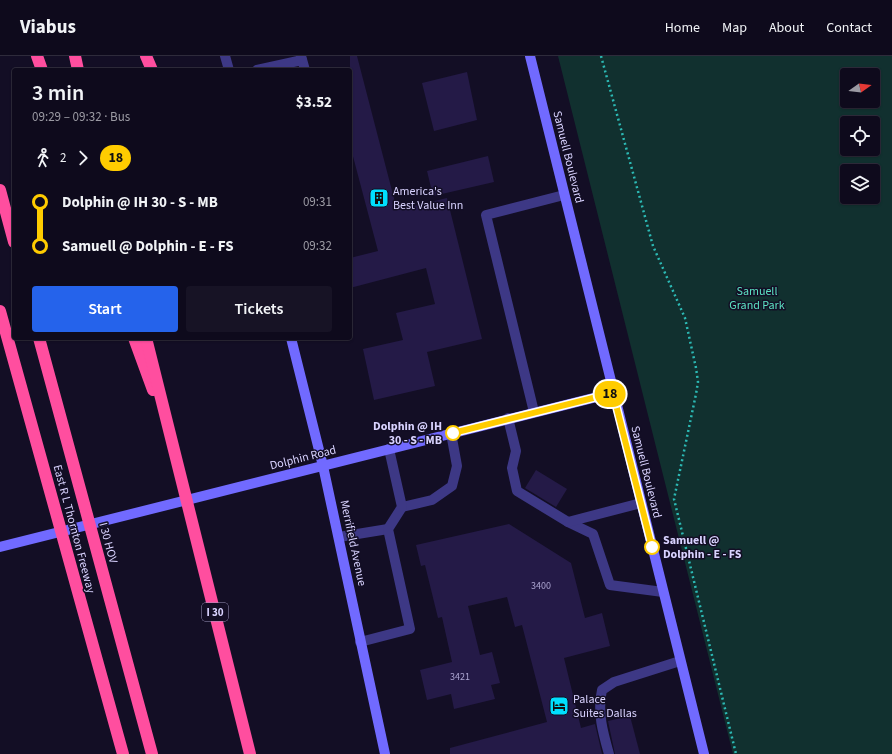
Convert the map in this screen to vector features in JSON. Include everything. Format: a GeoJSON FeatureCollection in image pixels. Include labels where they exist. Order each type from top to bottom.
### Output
{"type":"FeatureCollection","features":[{"type":"Feature","properties":{"kind":"highway"},"geometry":{"type":"LineString","coordinates":[[37,56],[41,68]]}},
{"type":"Feature","properties":{"kind":"highway"},"geometry":{"type":"LineString","coordinates":[[75,56],[78,68]]}},
{"type":"Feature","properties":{"kind":"highway"},"geometry":{"type":"LineString","coordinates":[[146,56],[151,68]]}},
{"type":"Feature","properties":{"kind":"highway"},"geometry":{"type":"LineString","coordinates":[[0,190],[12,235]]}},
{"type":"Feature","properties":{"kind":"highway","name":"East R L Thornton Freeway"},"geometry":{"type":"LineString","coordinates":[[0,311],[123,754]]}},
{"type":"Feature","properties":{"kind":"highway","name":"I 30 HOV"},"geometry":{"type":"LineString","coordinates":[[41,340],[152,754]]}},
{"type":"Feature","properties":{"kind":"highway"},"geometry":{"type":"LineString","coordinates":[[135,340],[180,471]]}},
{"type":"Feature","properties":{"kind":"highway","name":"I 30"},"geometry":{"type":"LineString","coordinates":[[147,340],[250,754]]}},
{"type":"Feature","properties":{"kind":"main road","name":"Samuell Boulevard"},"geometry":{"type":"LineString","coordinates":[[530,56],[704,754]]}},
{"type":"Feature","properties":{"kind":"main road","name":"Merrifield Avenue"},"geometry":{"type":"LineString","coordinates":[[292,340],[323,466],[385,754]]}},
{"type":"Feature","properties":{"kind":"main road","name":"Dolphin Road"},"geometry":{"type":"LineString","coordinates":[[0,547],[508,418],[613,393]]}},
{"type":"Feature","properties":{"kind":"street"},"geometry":{"type":"LineString","coordinates":[[225,56],[228,68]]}},
{"type":"Feature","properties":{"kind":"street"},"geometry":{"type":"LineString","coordinates":[[268,68],[303,62]]}},
{"type":"Feature","properties":{"kind":"street"},"geometry":{"type":"LineString","coordinates":[[534,412],[486,215],[564,194]]}},
{"type":"Feature","properties":{"kind":"street"},"geometry":{"type":"LineString","coordinates":[[508,418],[516,451],[512,468],[517,491],[568,522],[593,534],[610,585],[663,592]]}},
{"type":"Feature","properties":{"kind":"street"},"geometry":{"type":"LineString","coordinates":[[360,642],[410,629],[388,529],[402,507],[432,500],[452,486],[457,466],[451,433]]}},
{"type":"Feature","properties":{"kind":"street"},"geometry":{"type":"LineString","coordinates":[[389,449],[402,507]]}},
{"type":"Feature","properties":{"kind":"street"},"geometry":{"type":"LineString","coordinates":[[568,522],[641,503]]}},
{"type":"Feature","properties":{"kind":"street"},"geometry":{"type":"LineString","coordinates":[[339,537],[388,529]]}},
{"type":"Feature","properties":{"kind":"street"},"geometry":{"type":"LineString","coordinates":[[609,754],[602,729],[599,703],[602,690],[614,682],[680,661]]}},
{"type":"Feature","properties":{"kind":"path"},"geometry":{"type":"LineString","coordinates":[[601,56],[653,246],[685,318],[696,368],[698,382],[696,394],[674,499],[736,754]]}},
{"type":"Feature","properties":{"kind":"green space","name":"Samuell Grand Park"},"geometry":{"type":"Polygon","coordinates":[[[558,56],[892,56],[892,754],[733,754],[558,56]]]}},
{"type":"Feature","properties":{"kind":"building"},"geometry":{"type":"Polygon","coordinates":[[[350,56],[357,56],[397,210],[447,198],[482,339],[427,352],[435,386],[374,400],[363,349],[403,340],[396,313],[435,304],[426,268],[352,287],[352,258],[378,251],[352,153],[352,68],[350,68],[350,56]]]}},
{"type":"Feature","properties":{"kind":"building"},"geometry":{"type":"Polygon","coordinates":[[[467,72],[477,120],[434,131],[422,83],[467,72]]]}},
{"type":"Feature","properties":{"kind":"building"},"geometry":{"type":"Polygon","coordinates":[[[488,156],[494,182],[433,196],[427,171],[488,156]]]}},
{"type":"Feature","properties":{"kind":"building"},"geometry":{"type":"Polygon","coordinates":[[[536,470],[567,489],[556,507],[525,488],[536,470]]]}},
{"type":"Feature","properties":{"kind":"building"},"geometry":{"type":"Polygon","coordinates":[[[509,524],[571,563],[585,618],[602,613],[610,646],[564,658],[581,728],[595,724],[602,754],[450,754],[450,748],[547,722],[522,625],[515,627],[507,597],[468,606],[480,655],[492,652],[500,683],[491,685],[495,699],[454,709],[451,694],[427,700],[420,670],[452,662],[442,617],[438,618],[425,565],[421,566],[416,545],[509,524]]]}},
{"type":"Feature","properties":{"kind":"building"},"geometry":{"type":"Polygon","coordinates":[[[630,716],[640,754],[615,754],[608,721],[630,716]]]}},
{"type":"Feature","properties":{"kind":"bus line","name":"18"},"geometry":{"type":"LineString","coordinates":[[453,433],[508,418],[613,393],[652,547]]}},
{"type":"Feature","properties":{"kind":"place","name":"America's Best Value Inn"},"geometry":{"type":"Point","coordinates":[379,198]}},
{"type":"Feature","properties":{"kind":"place","name":"Dolphin @ IH 30 - S - MB"},"geometry":{"type":"Point","coordinates":[453,433]}},
{"type":"Feature","properties":{"kind":"place","name":"Samuell @ Dolphin - E - FS"},"geometry":{"type":"Point","coordinates":[652,547]}},
{"type":"Feature","properties":{"kind":"place","name":"Palace Suites Dallas"},"geometry":{"type":"Point","coordinates":[559,706]}}]}
